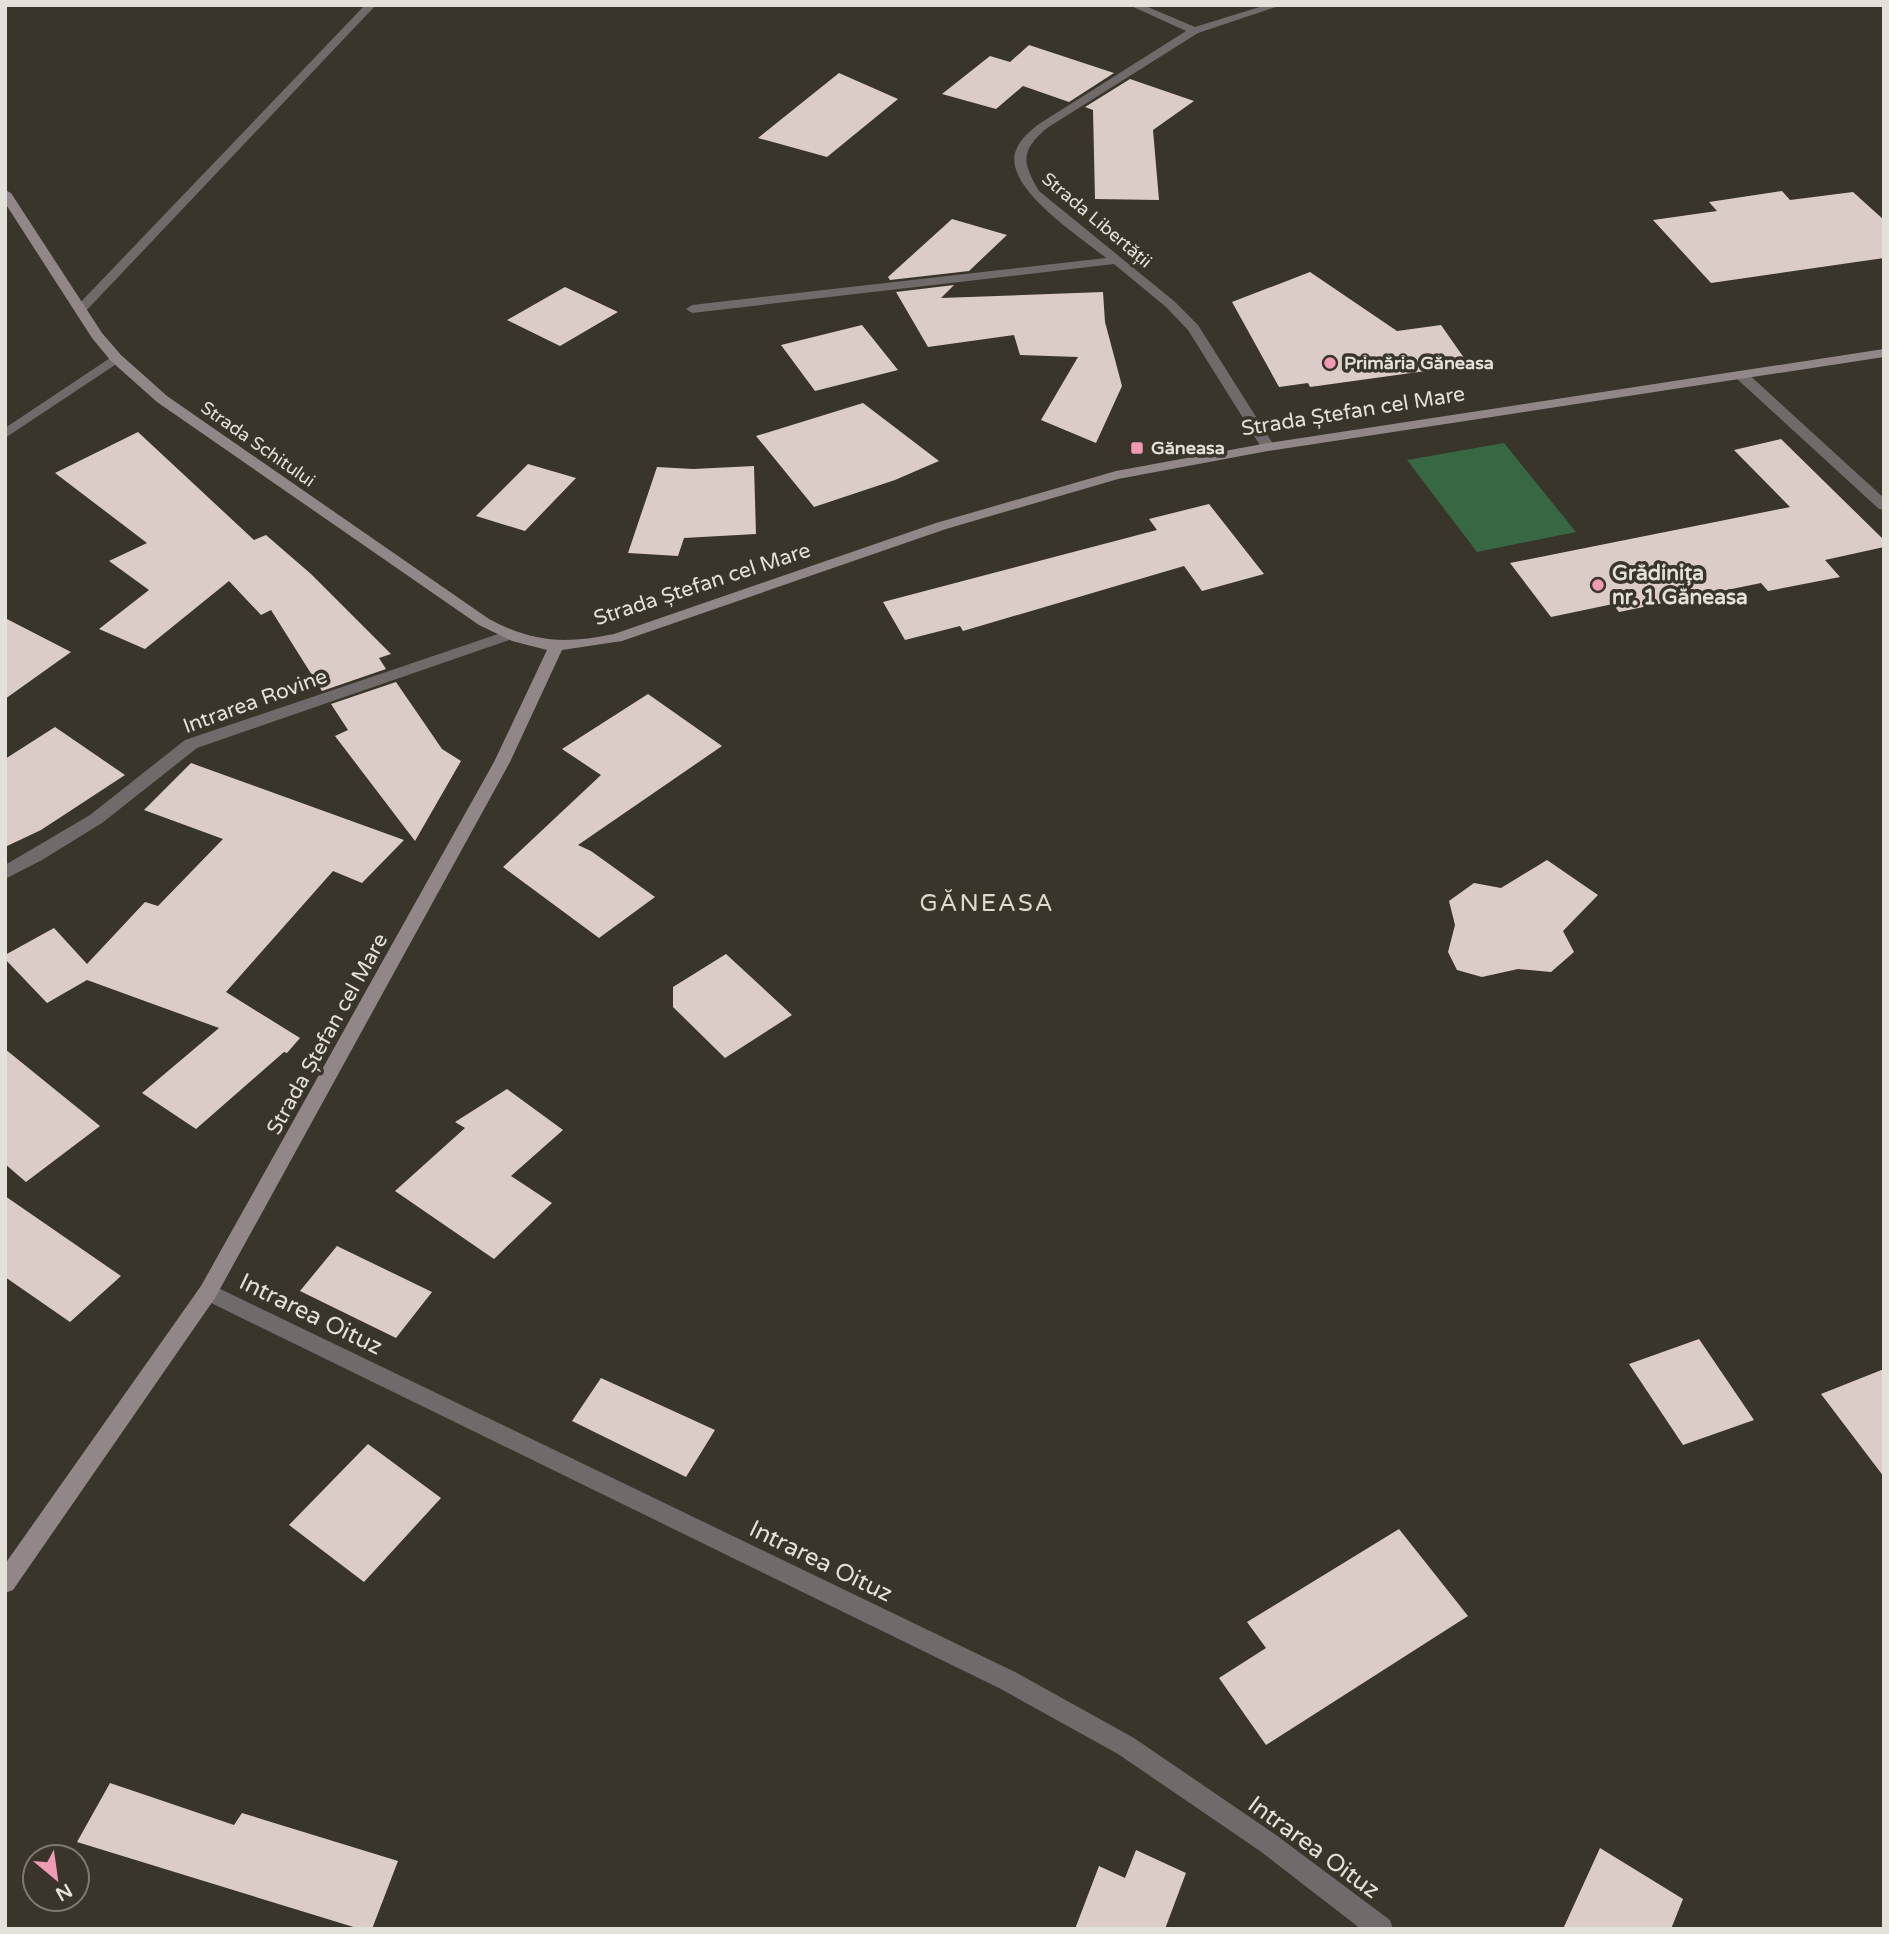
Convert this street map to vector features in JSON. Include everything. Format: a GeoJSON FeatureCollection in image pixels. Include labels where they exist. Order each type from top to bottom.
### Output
{"type":"FeatureCollection","features":[{"type":"Feature","properties":{"kind":"main road","name":"Strada Schitului"},"geometry":{"type":"LineString","coordinates":[[5,193],[80,310],[116,358],[188,419],[507,636],[556,647]]}},
{"type":"Feature","properties":{"kind":"main road","name":"Strada Ștefan cel Mare"},"geometry":{"type":"LineString","coordinates":[[5,1583],[208,1292],[502,762],[556,647],[587,645],[617,638],[942,526],[1080,483],[1165,464],[1884,353]]}},
{"type":"Feature","properties":{"kind":"street"},"geometry":{"type":"LineString","coordinates":[[80,310],[371,5]]}},
{"type":"Feature","properties":{"kind":"street"},"geometry":{"type":"LineString","coordinates":[[1134,5],[1194,32]]}},
{"type":"Feature","properties":{"kind":"street","name":"Strada Libertății"},"geometry":{"type":"LineString","coordinates":[[1268,447],[1193,328],[1170,304],[1034,193],[1023,176],[1021,153],[1028,139],[1043,126],[1194,32],[1277,5]]}},
{"type":"Feature","properties":{"kind":"street"},"geometry":{"type":"LineString","coordinates":[[692,309],[1118,260]]}},
{"type":"Feature","properties":{"kind":"street"},"geometry":{"type":"LineString","coordinates":[[5,434],[116,358]]}},
{"type":"Feature","properties":{"kind":"street"},"geometry":{"type":"LineString","coordinates":[[1741,375],[1884,506]]}},
{"type":"Feature","properties":{"kind":"street","name":"Intrarea Rovine"},"geometry":{"type":"LineString","coordinates":[[5,873],[68,838],[123,799],[173,755],[191,744],[507,636]]}},
{"type":"Feature","properties":{"kind":"street","name":"Intrarea Oituz"},"geometry":{"type":"LineString","coordinates":[[208,1292],[1007,1680],[1126,1746],[1268,1843],[1381,1929]]}},
{"type":"Feature","properties":{"kind":"green space"},"geometry":{"type":"Polygon","coordinates":[[[1504,443],[1576,532],[1477,552],[1407,460],[1504,443]]]}},
{"type":"Feature","properties":{"kind":"building"},"geometry":{"type":"Polygon","coordinates":[[[1029,45],[1114,73],[1069,102],[1023,86],[996,109],[942,94],[990,56],[1010,62],[1029,45]]]}},
{"type":"Feature","properties":{"kind":"building"},"geometry":{"type":"Polygon","coordinates":[[[839,73],[898,99],[827,157],[758,138],[839,73]]]}},
{"type":"Feature","properties":{"kind":"building"},"geometry":{"type":"Polygon","coordinates":[[[1130,79],[1194,101],[1153,130],[1159,200],[1095,199],[1093,110],[1085,107],[1130,79]]]}},
{"type":"Feature","properties":{"kind":"building"},"geometry":{"type":"Polygon","coordinates":[[[1782,191],[1790,200],[1853,192],[1884,220],[1884,258],[1711,283],[1653,220],[1717,211],[1709,202],[1782,191]]]}},
{"type":"Feature","properties":{"kind":"building"},"geometry":{"type":"Polygon","coordinates":[[[952,219],[1007,235],[969,271],[890,280],[888,277],[952,219]]]}},
{"type":"Feature","properties":{"kind":"building"},"geometry":{"type":"Polygon","coordinates":[[[1310,272],[1397,331],[1441,325],[1469,365],[1310,387],[1308,383],[1279,387],[1232,302],[1310,272]]]}},
{"type":"Feature","properties":{"kind":"building"},"geometry":{"type":"Polygon","coordinates":[[[954,285],[941,298],[1103,292],[1105,322],[1122,386],[1096,443],[1041,420],[1078,357],[1020,355],[1014,335],[928,347],[896,292],[954,285]]]}},
{"type":"Feature","properties":{"kind":"building"},"geometry":{"type":"Polygon","coordinates":[[[565,287],[618,312],[560,346],[507,320],[565,287]]]}},
{"type":"Feature","properties":{"kind":"building"},"geometry":{"type":"Polygon","coordinates":[[[862,325],[898,370],[815,391],[781,345],[862,325]]]}},
{"type":"Feature","properties":{"kind":"building"},"geometry":{"type":"Polygon","coordinates":[[[863,403],[939,461],[895,480],[814,507],[756,436],[863,403]]]}},
{"type":"Feature","properties":{"kind":"building"},"geometry":{"type":"Polygon","coordinates":[[[138,432],[254,540],[266,535],[311,574],[391,654],[379,658],[386,669],[322,691],[271,610],[261,615],[229,581],[145,649],[99,629],[149,590],[109,561],[147,543],[55,473],[138,432]]]}},
{"type":"Feature","properties":{"kind":"building"},"geometry":{"type":"Polygon","coordinates":[[[1781,439],[1884,540],[1884,547],[1825,560],[1840,577],[1768,591],[1761,583],[1619,612],[1613,604],[1551,617],[1510,563],[1790,507],[1734,450],[1781,439]]]}},
{"type":"Feature","properties":{"kind":"building"},"geometry":{"type":"Polygon","coordinates":[[[528,464],[576,478],[525,531],[476,516],[528,464]]]}},
{"type":"Feature","properties":{"kind":"building"},"geometry":{"type":"Polygon","coordinates":[[[754,466],[756,534],[684,538],[678,556],[628,553],[657,467],[693,469],[754,466]]]}},
{"type":"Feature","properties":{"kind":"building"},"geometry":{"type":"Polygon","coordinates":[[[1209,504],[1264,574],[1202,591],[1184,566],[963,631],[960,626],[905,640],[883,602],[1157,530],[1149,519],[1209,504]]]}},
{"type":"Feature","properties":{"kind":"building"},"geometry":{"type":"Polygon","coordinates":[[[5,618],[71,652],[5,699],[5,618]]]}},
{"type":"Feature","properties":{"kind":"building"},"geometry":{"type":"Polygon","coordinates":[[[396,682],[442,749],[461,761],[415,841],[335,736],[348,730],[331,704],[396,682]]]}},
{"type":"Feature","properties":{"kind":"building"},"geometry":{"type":"Polygon","coordinates":[[[648,694],[722,746],[578,845],[591,851],[655,897],[599,938],[503,867],[601,775],[562,749],[648,694]]]}},
{"type":"Feature","properties":{"kind":"building"},"geometry":{"type":"Polygon","coordinates":[[[55,727],[125,775],[41,830],[5,847],[5,759],[55,727]]]}},
{"type":"Feature","properties":{"kind":"building"},"geometry":{"type":"Polygon","coordinates":[[[191,763],[404,840],[362,883],[333,871],[226,992],[300,1038],[287,1053],[284,1052],[196,1129],[142,1093],[219,1028],[87,980],[47,1003],[5,959],[5,955],[54,928],[87,964],[145,902],[158,906],[223,839],[144,810],[191,763]]]}},
{"type":"Feature","properties":{"kind":"building"},"geometry":{"type":"Polygon","coordinates":[[[1547,860],[1598,895],[1563,931],[1574,952],[1551,972],[1518,969],[1482,977],[1457,970],[1448,952],[1455,925],[1449,901],[1474,883],[1501,888],[1547,860]]]}},
{"type":"Feature","properties":{"kind":"building"},"geometry":{"type":"Polygon","coordinates":[[[726,954],[792,1015],[725,1058],[673,1007],[673,987],[726,954]]]}},
{"type":"Feature","properties":{"kind":"building"},"geometry":{"type":"Polygon","coordinates":[[[5,1049],[100,1126],[26,1182],[5,1164],[5,1049]]]}},
{"type":"Feature","properties":{"kind":"building"},"geometry":{"type":"Polygon","coordinates":[[[507,1089],[563,1130],[511,1176],[552,1203],[494,1259],[395,1191],[465,1128],[455,1122],[507,1089]]]}},
{"type":"Feature","properties":{"kind":"building"},"geometry":{"type":"Polygon","coordinates":[[[5,1196],[121,1276],[70,1322],[5,1277],[5,1196]]]}},
{"type":"Feature","properties":{"kind":"building"},"geometry":{"type":"Polygon","coordinates":[[[337,1246],[432,1292],[396,1338],[300,1291],[337,1246]]]}},
{"type":"Feature","properties":{"kind":"building"},"geometry":{"type":"Polygon","coordinates":[[[1699,1339],[1754,1420],[1683,1445],[1629,1364],[1699,1339]]]}},
{"type":"Feature","properties":{"kind":"building"},"geometry":{"type":"Polygon","coordinates":[[[1884,1369],[1884,1477],[1821,1394],[1884,1369]]]}},
{"type":"Feature","properties":{"kind":"building"},"geometry":{"type":"Polygon","coordinates":[[[601,1378],[715,1430],[686,1477],[572,1421],[601,1378]]]}},
{"type":"Feature","properties":{"kind":"building"},"geometry":{"type":"Polygon","coordinates":[[[368,1444],[441,1498],[364,1582],[289,1525],[368,1444]]]}},
{"type":"Feature","properties":{"kind":"building"},"geometry":{"type":"Polygon","coordinates":[[[1399,1529],[1468,1616],[1266,1745],[1219,1678],[1266,1648],[1247,1622],[1399,1529]]]}},
{"type":"Feature","properties":{"kind":"building"},"geometry":{"type":"Polygon","coordinates":[[[110,1783],[234,1825],[242,1813],[398,1861],[372,1929],[360,1929],[91,1846],[91,1843],[77,1842],[110,1783]]]}},
{"type":"Feature","properties":{"kind":"building"},"geometry":{"type":"Polygon","coordinates":[[[1600,1848],[1683,1899],[1671,1929],[1563,1929],[1600,1848]]]}},
{"type":"Feature","properties":{"kind":"building"},"geometry":{"type":"Polygon","coordinates":[[[1136,1850],[1186,1873],[1165,1929],[1075,1929],[1099,1866],[1125,1878],[1136,1850]]]}},
{"type":"Feature","properties":{"kind":"place","name":"Primăria Găneasa"},"geometry":{"type":"Point","coordinates":[1330,363]}},
{"type":"Feature","properties":{"kind":"place","name":"Găneasa"},"geometry":{"type":"Point","coordinates":[1137,448]}},
{"type":"Feature","properties":{"kind":"place","name":"Grădinița nr. 1 Găneasa"},"geometry":{"type":"Point","coordinates":[1598,585]}},
{"type":"Feature","properties":{"kind":"district","name":"GĂNEASA"},"geometry":{"type":"Point","coordinates":[987,903]}}]}
